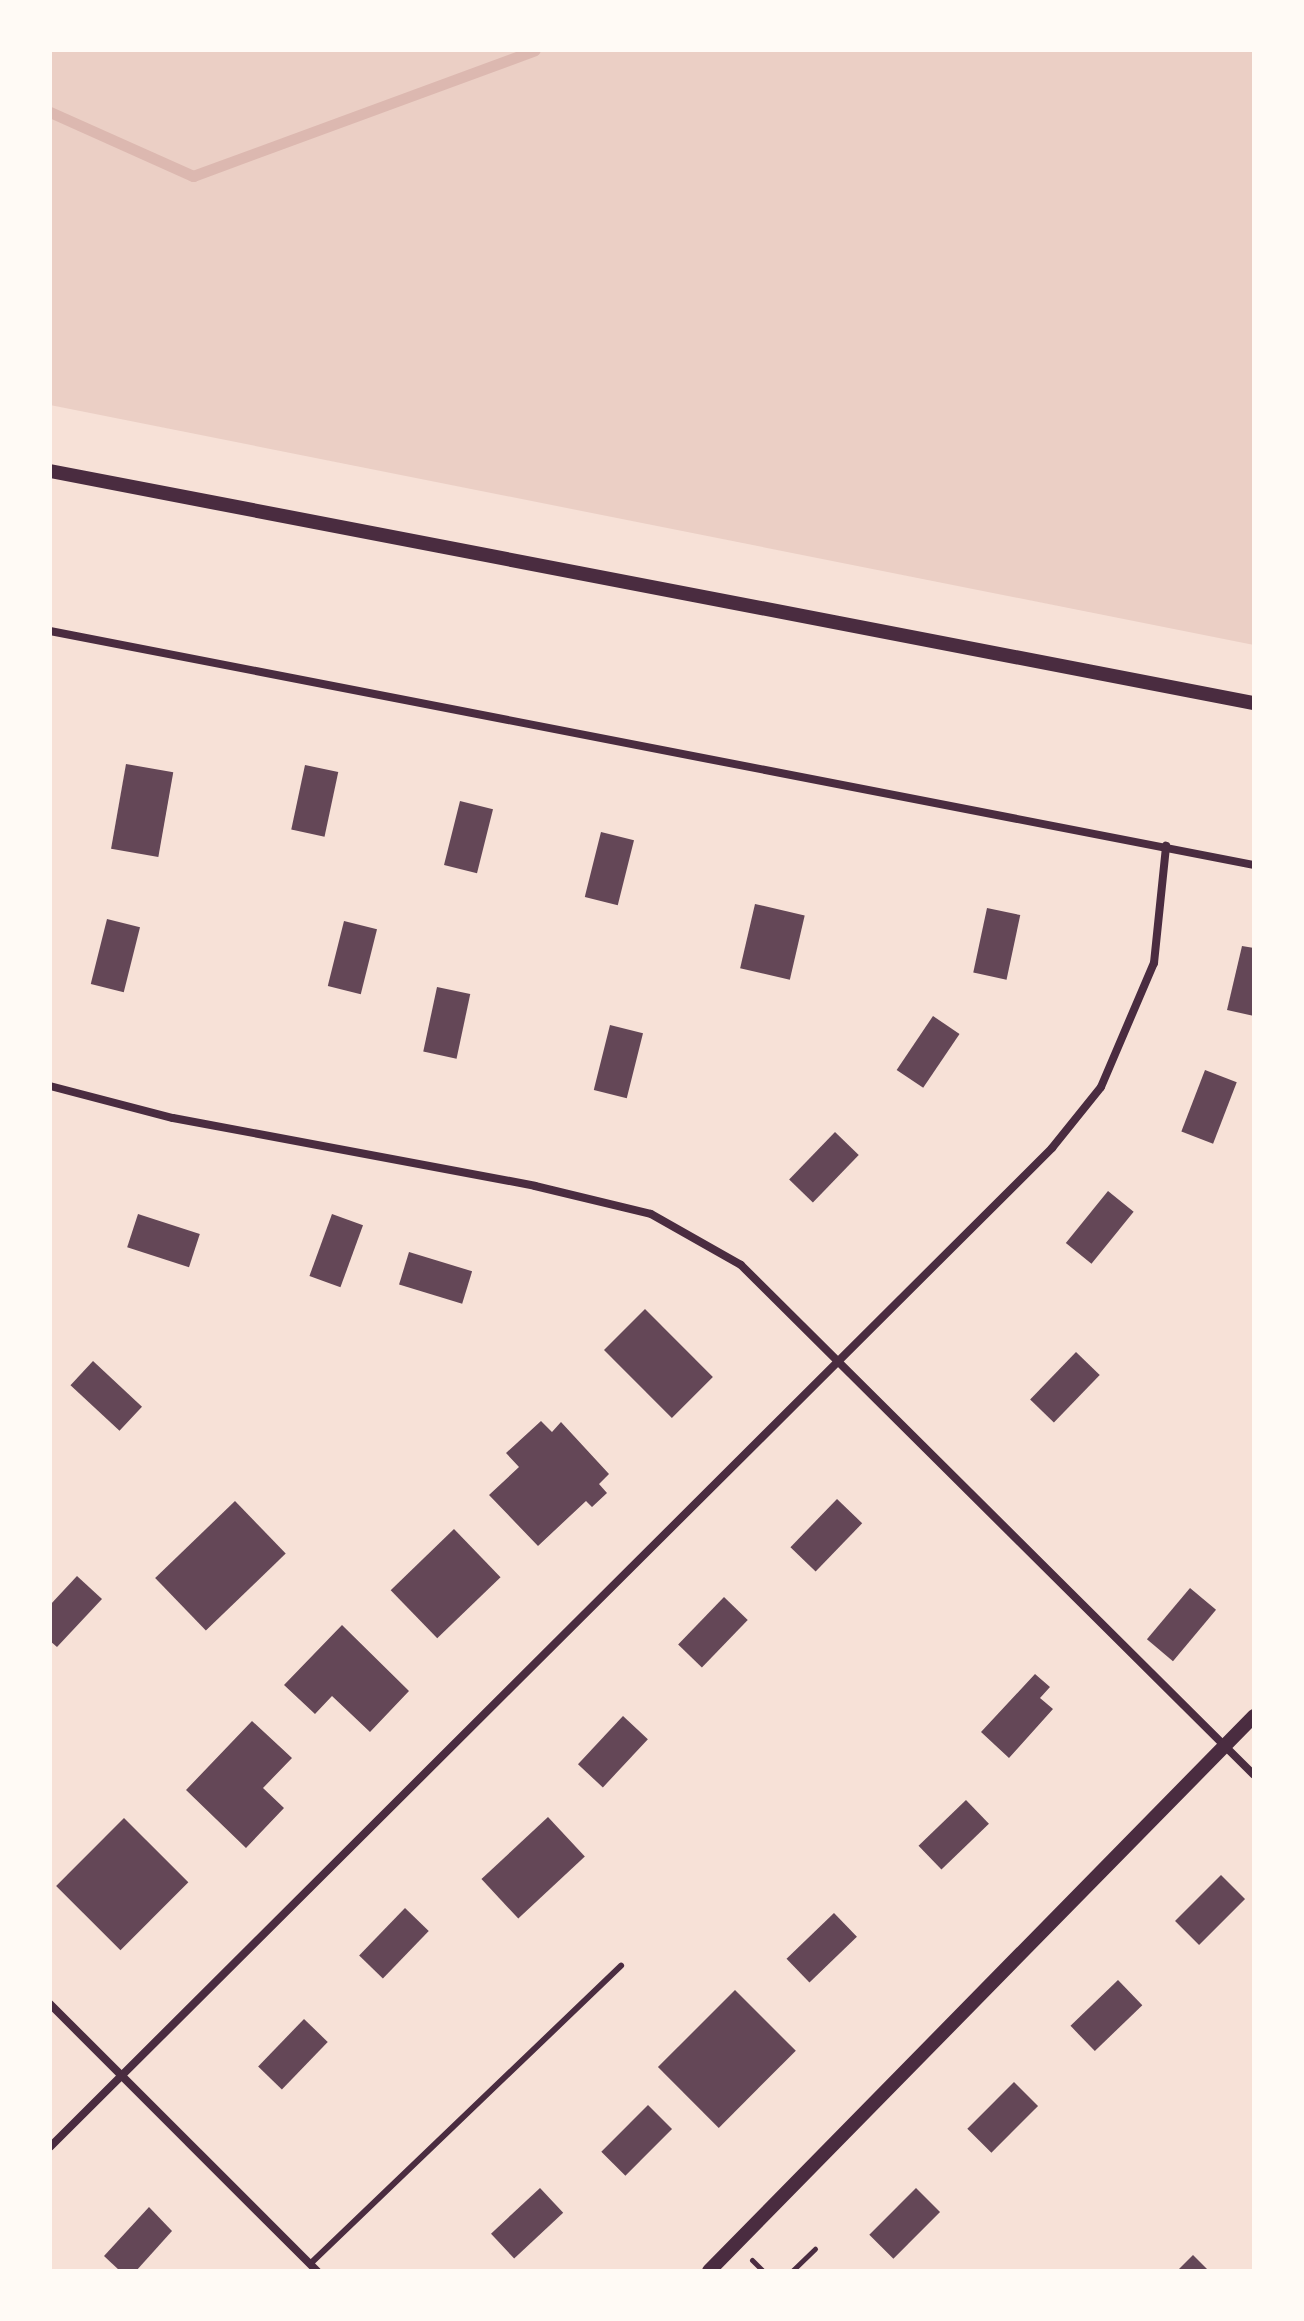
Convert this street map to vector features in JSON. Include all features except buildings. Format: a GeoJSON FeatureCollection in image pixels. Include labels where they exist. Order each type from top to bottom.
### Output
{"type":"FeatureCollection","features":[{"type":"Feature","properties":{"kind":"street"},"geometry":{"type":"LineString","coordinates":[[50,471],[1254,703]]}},
{"type":"Feature","properties":{"kind":"street"},"geometry":{"type":"LineString","coordinates":[[50,631],[1254,865]]}},
{"type":"Feature","properties":{"kind":"street"},"geometry":{"type":"LineString","coordinates":[[50,2147],[1052,1148],[1101,1087],[1154,963],[1166,846]]}},
{"type":"Feature","properties":{"kind":"street"},"geometry":{"type":"LineString","coordinates":[[50,1086],[173,1118],[535,1186],[651,1214],[741,1265],[1254,1775]]}},
{"type":"Feature","properties":{"kind":"street"},"geometry":{"type":"LineString","coordinates":[[709,2271],[1254,1716]]}},
{"type":"Feature","properties":{"kind":"street"},"geometry":{"type":"LineString","coordinates":[[50,2004],[317,2271]]}},
{"type":"Feature","properties":{"kind":"lane"},"geometry":{"type":"LineString","coordinates":[[310,2264],[621,1966]]}},
{"type":"Feature","properties":{"kind":"path"},"geometry":{"type":"LineString","coordinates":[[792,2271],[815,2249]]}},
{"type":"Feature","properties":{"kind":"shaded area"},"geometry":{"type":"Polygon","coordinates":[[[50,50],[1254,50],[1254,645],[50,405],[50,50]]]}},
{"type":"Feature","properties":{"kind":"waterway"},"geometry":{"type":"LineString","coordinates":[[50,112],[193,176],[535,50]]}}]}
